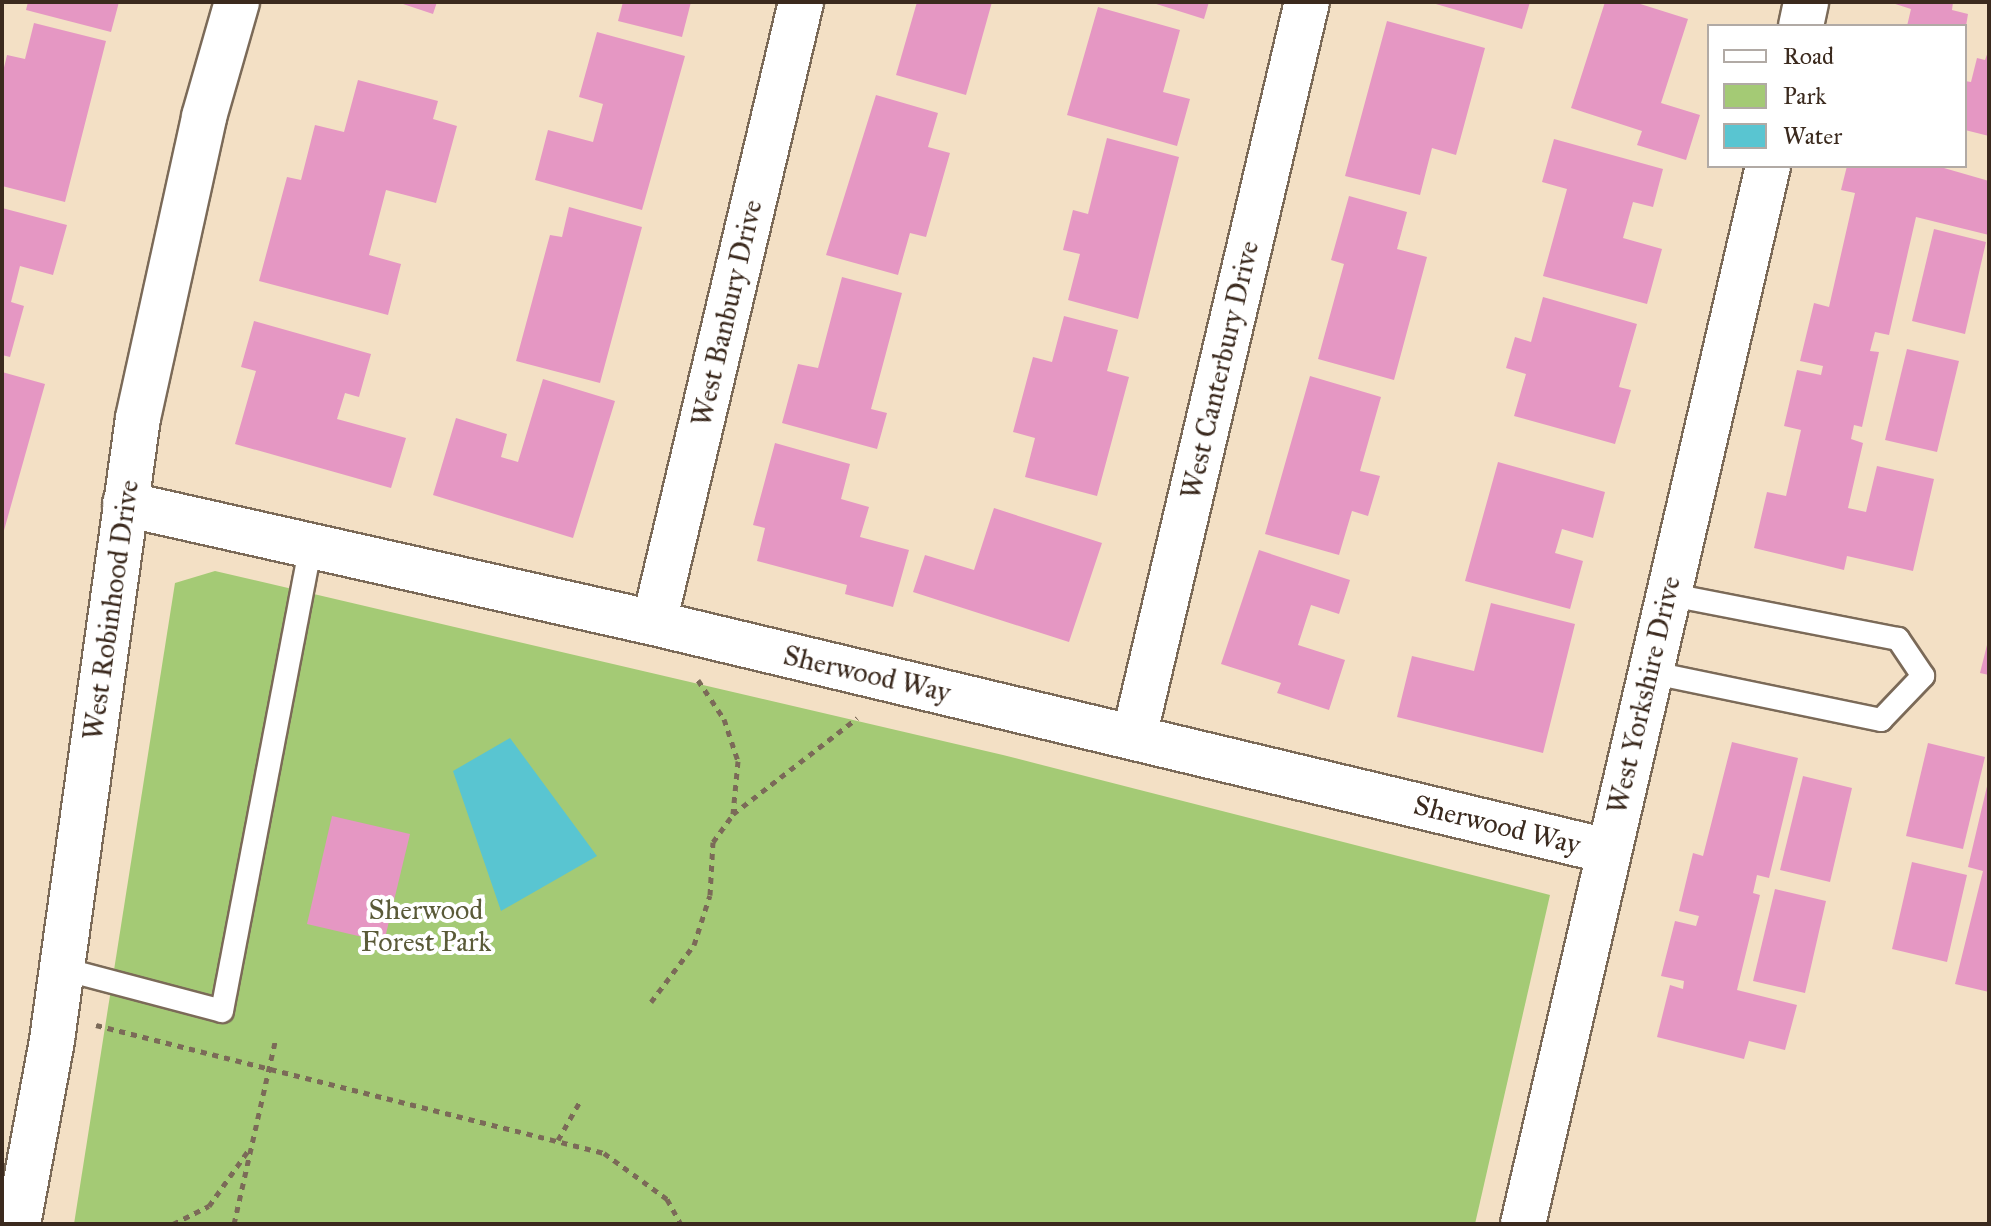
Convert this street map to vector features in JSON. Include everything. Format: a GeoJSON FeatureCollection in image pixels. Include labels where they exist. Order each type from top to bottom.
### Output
{"type":"FeatureCollection","features":[{"type":"Feature","properties":{"kind":"street","name":"West Robinhood Drive"},"geometry":{"type":"LineString","coordinates":[[18,1224],[63,969],[138,418],[204,117],[237,2]]}},
{"type":"Feature","properties":{"kind":"street","name":"West Banbury Drive"},"geometry":{"type":"LineString","coordinates":[[654,623],[801,2]]}},
{"type":"Feature","properties":{"kind":"street","name":"West Canterbury Drive"},"geometry":{"type":"LineString","coordinates":[[1134,737],[1307,2]]}},
{"type":"Feature","properties":{"kind":"street"},"geometry":{"type":"LineString","coordinates":[[1801,24],[1806,2]]}},
{"type":"Feature","properties":{"kind":"street","name":"West Yorkshire Drive"},"geometry":{"type":"LineString","coordinates":[[1523,1224],[1768,168]]}},
{"type":"Feature","properties":{"kind":"street","name":"Sherwood Way"},"geometry":{"type":"LineString","coordinates":[[125,504],[654,623],[1607,851]]}},
{"type":"Feature","properties":{"kind":"lane"},"geometry":{"type":"LineString","coordinates":[[63,969],[222,1011],[311,546]]}},
{"type":"Feature","properties":{"kind":"lane"},"geometry":{"type":"LineString","coordinates":[[1649,672],[1881,720],[1923,676],[1898,639],[1667,594]]}},
{"type":"Feature","properties":{"kind":"path"},"geometry":{"type":"LineString","coordinates":[[696,677],[724,719],[738,761],[733,814]]}},
{"type":"Feature","properties":{"kind":"path"},"geometry":{"type":"LineString","coordinates":[[651,1002],[694,945],[710,895],[713,842],[733,814],[861,715]]}},
{"type":"Feature","properties":{"kind":"path"},"geometry":{"type":"LineString","coordinates":[[93,1025],[604,1153],[638,1174],[667,1199],[681,1224]]}},
{"type":"Feature","properties":{"kind":"path"},"geometry":{"type":"LineString","coordinates":[[234,1224],[275,1042]]}},
{"type":"Feature","properties":{"kind":"path"},"geometry":{"type":"LineString","coordinates":[[557,1141],[579,1103]]}},
{"type":"Feature","properties":{"kind":"path"},"geometry":{"type":"LineString","coordinates":[[173,1224],[209,1206],[251,1147]]}},
{"type":"Feature","properties":{"kind":"green space","name":"Sherwood Forest Park"},"geometry":{"type":"Polygon","coordinates":[[[215,571],[1003,755],[1550,895],[1475,1224],[74,1224],[175,583],[215,571]]]}},
{"type":"Feature","properties":{"kind":"water"},"geometry":{"type":"Polygon","coordinates":[[[510,738],[597,856],[501,911],[453,771],[510,738]]]}},
{"type":"Feature","properties":{"kind":"building"},"geometry":{"type":"Polygon","coordinates":[[[28,2],[119,2],[111,32],[26,10],[28,2]]]}},
{"type":"Feature","properties":{"kind":"building"},"geometry":{"type":"Polygon","coordinates":[[[397,2],[437,2],[433,14],[397,2]]]}},
{"type":"Feature","properties":{"kind":"building"},"geometry":{"type":"Polygon","coordinates":[[[623,2],[691,2],[682,37],[618,21],[623,2]]]}},
{"type":"Feature","properties":{"kind":"building"},"geometry":{"type":"Polygon","coordinates":[[[917,2],[992,2],[966,95],[896,75],[917,2]]]}},
{"type":"Feature","properties":{"kind":"building"},"geometry":{"type":"Polygon","coordinates":[[[1150,2],[1209,2],[1204,19],[1150,2]]]}},
{"type":"Feature","properties":{"kind":"building"},"geometry":{"type":"Polygon","coordinates":[[[1429,2],[1530,2],[1522,29],[1429,2]]]}},
{"type":"Feature","properties":{"kind":"building"},"geometry":{"type":"Polygon","coordinates":[[[1605,2],[1634,2],[1688,19],[1661,103],[1700,115],[1686,160],[1637,145],[1642,131],[1571,108],[1605,2]]]}},
{"type":"Feature","properties":{"kind":"building"},"geometry":{"type":"Polygon","coordinates":[[[1889,2],[1953,2],[1952,10],[1968,14],[1966,24],[1907,24],[1911,9],[1889,2]]]}},
{"type":"Feature","properties":{"kind":"building"},"geometry":{"type":"Polygon","coordinates":[[[1098,7],[1180,30],[1163,92],[1190,99],[1177,146],[1067,115],[1098,7]]]}},
{"type":"Feature","properties":{"kind":"building"},"geometry":{"type":"Polygon","coordinates":[[[1387,21],[1485,48],[1456,155],[1432,148],[1420,195],[1345,176],[1387,21]]]}},
{"type":"Feature","properties":{"kind":"building"},"geometry":{"type":"Polygon","coordinates":[[[34,23],[106,41],[65,202],[2,186],[2,76],[7,55],[25,59],[34,23]]]}},
{"type":"Feature","properties":{"kind":"building"},"geometry":{"type":"Polygon","coordinates":[[[597,32],[685,56],[642,210],[535,180],[548,130],[593,142],[603,104],[579,97],[597,32]]]}},
{"type":"Feature","properties":{"kind":"building"},"geometry":{"type":"Polygon","coordinates":[[[1989,49],[1989,136],[1967,130],[1967,81],[1971,82],[1977,58],[1985,60],[1989,49]]]}},
{"type":"Feature","properties":{"kind":"building"},"geometry":{"type":"Polygon","coordinates":[[[358,80],[438,101],[433,119],[457,126],[436,203],[386,190],[369,255],[401,264],[388,315],[259,281],[287,177],[301,180],[315,125],[344,132],[358,80]]]}},
{"type":"Feature","properties":{"kind":"building"},"geometry":{"type":"Polygon","coordinates":[[[876,95],[938,113],[928,147],[950,153],[926,237],[910,233],[898,275],[826,255],[876,95]]]}},
{"type":"Feature","properties":{"kind":"building"},"geometry":{"type":"Polygon","coordinates":[[[1107,138],[1179,157],[1138,319],[1068,300],[1080,254],[1063,250],[1073,210],[1088,214],[1107,138]]]}},
{"type":"Feature","properties":{"kind":"building"},"geometry":{"type":"Polygon","coordinates":[[[1554,139],[1663,169],[1653,207],[1633,202],[1623,238],[1662,249],[1647,304],[1543,276],[1567,189],[1542,182],[1554,139]]]}},
{"type":"Feature","properties":{"kind":"building"},"geometry":{"type":"Polygon","coordinates":[[[1846,168],[1944,168],[1989,181],[1989,235],[1916,217],[1889,335],[1875,332],[1870,351],[1879,352],[1862,427],[1854,425],[1851,439],[1863,443],[1848,508],[1866,512],[1877,466],[1934,479],[1913,571],[1847,556],[1844,570],[1754,548],[1767,492],[1786,496],[1801,430],[1784,426],[1797,370],[1821,375],[1823,366],[1800,361],[1814,303],[1829,307],[1855,193],[1841,190],[1846,168]]]}},
{"type":"Feature","properties":{"kind":"building"},"geometry":{"type":"Polygon","coordinates":[[[1349,196],[1407,212],[1397,249],[1427,257],[1394,380],[1318,359],[1344,264],[1331,260],[1349,196]]]}},
{"type":"Feature","properties":{"kind":"building"},"geometry":{"type":"Polygon","coordinates":[[[569,207],[642,227],[600,383],[516,361],[550,235],[562,237],[569,207]]]}},
{"type":"Feature","properties":{"kind":"building"},"geometry":{"type":"Polygon","coordinates":[[[2,208],[67,225],[53,275],[20,266],[11,302],[24,306],[10,357],[2,355],[2,208]]]}},
{"type":"Feature","properties":{"kind":"building"},"geometry":{"type":"Polygon","coordinates":[[[1934,229],[1986,242],[1965,334],[1912,321],[1934,229]]]}},
{"type":"Feature","properties":{"kind":"building"},"geometry":{"type":"Polygon","coordinates":[[[842,277],[902,293],[871,409],[887,413],[877,449],[782,423],[798,364],[818,368],[842,277]]]}},
{"type":"Feature","properties":{"kind":"building"},"geometry":{"type":"Polygon","coordinates":[[[1543,297],[1637,324],[1619,387],[1631,390],[1615,444],[1514,416],[1526,374],[1506,368],[1515,337],[1531,342],[1543,297]]]}},
{"type":"Feature","properties":{"kind":"building"},"geometry":{"type":"Polygon","coordinates":[[[1064,316],[1118,330],[1107,371],[1129,377],[1097,496],[1025,477],[1035,438],[1013,432],[1033,357],[1052,362],[1064,316]]]}},
{"type":"Feature","properties":{"kind":"building"},"geometry":{"type":"Polygon","coordinates":[[[254,321],[371,354],[359,397],[345,393],[337,419],[406,438],[391,488],[235,444],[256,371],[241,367],[254,321]]]}},
{"type":"Feature","properties":{"kind":"building"},"geometry":{"type":"Polygon","coordinates":[[[1907,349],[1959,361],[1937,452],[1885,440],[1907,349]]]}},
{"type":"Feature","properties":{"kind":"building"},"geometry":{"type":"Polygon","coordinates":[[[2,372],[45,384],[3,534],[2,534],[2,372]]]}},
{"type":"Feature","properties":{"kind":"building"},"geometry":{"type":"Polygon","coordinates":[[[1310,376],[1381,397],[1360,471],[1380,476],[1368,516],[1352,511],[1339,555],[1265,534],[1310,376]]]}},
{"type":"Feature","properties":{"kind":"building"},"geometry":{"type":"Polygon","coordinates":[[[543,379],[615,401],[573,538],[433,495],[456,418],[507,434],[501,457],[518,462],[543,379]]]}},
{"type":"Feature","properties":{"kind":"building"},"geometry":{"type":"Polygon","coordinates":[[[775,443],[850,464],[841,499],[869,507],[860,537],[909,550],[893,607],[845,594],[847,585],[757,561],[765,528],[753,525],[775,443]]]}},
{"type":"Feature","properties":{"kind":"building"},"geometry":{"type":"Polygon","coordinates":[[[1498,462],[1605,492],[1593,538],[1562,529],[1555,553],[1583,561],[1570,609],[1465,581],[1498,462]]]}},
{"type":"Feature","properties":{"kind":"building"},"geometry":{"type":"Polygon","coordinates":[[[994,508],[1102,543],[1069,642],[913,592],[925,555],[974,570],[994,508]]]}},
{"type":"Feature","properties":{"kind":"building"},"geometry":{"type":"Polygon","coordinates":[[[1259,550],[1350,580],[1339,614],[1311,605],[1298,645],[1345,660],[1329,710],[1277,693],[1281,683],[1221,664],[1259,550]]]}},
{"type":"Feature","properties":{"kind":"building"},"geometry":{"type":"Polygon","coordinates":[[[1491,603],[1575,624],[1543,753],[1397,717],[1412,656],[1474,671],[1491,603]]]}},
{"type":"Feature","properties":{"kind":"building"},"geometry":{"type":"Polygon","coordinates":[[[1989,642],[1989,675],[1980,673],[1989,642]]]}},
{"type":"Feature","properties":{"kind":"building"},"geometry":{"type":"Polygon","coordinates":[[[1732,742],[1798,758],[1769,878],[1757,875],[1753,893],[1760,895],[1737,990],[1797,1005],[1785,1050],[1749,1041],[1744,1059],[1657,1037],[1670,985],[1683,989],[1684,981],[1661,976],[1675,921],[1696,926],[1699,916],[1679,911],[1693,853],[1703,856],[1732,742]]]}},
{"type":"Feature","properties":{"kind":"building"},"geometry":{"type":"Polygon","coordinates":[[[1928,743],[1985,757],[1963,849],[1906,836],[1928,743]]]}},
{"type":"Feature","properties":{"kind":"building"},"geometry":{"type":"Polygon","coordinates":[[[1803,776],[1852,788],[1830,882],[1780,870],[1803,776]]]}},
{"type":"Feature","properties":{"kind":"building"},"geometry":{"type":"Polygon","coordinates":[[[1988,782],[1989,992],[1955,984],[1983,871],[1968,867],[1988,782]]]}},
{"type":"Feature","properties":{"kind":"building"},"geometry":{"type":"Polygon","coordinates":[[[332,816],[410,834],[384,942],[307,924],[332,816]]]}},
{"type":"Feature","properties":{"kind":"building"},"geometry":{"type":"Polygon","coordinates":[[[1912,862],[1967,875],[1947,962],[1892,949],[1912,862]]]}},
{"type":"Feature","properties":{"kind":"building"},"geometry":{"type":"Polygon","coordinates":[[[1775,889],[1826,901],[1805,993],[1753,981],[1775,889]]]}}]}
